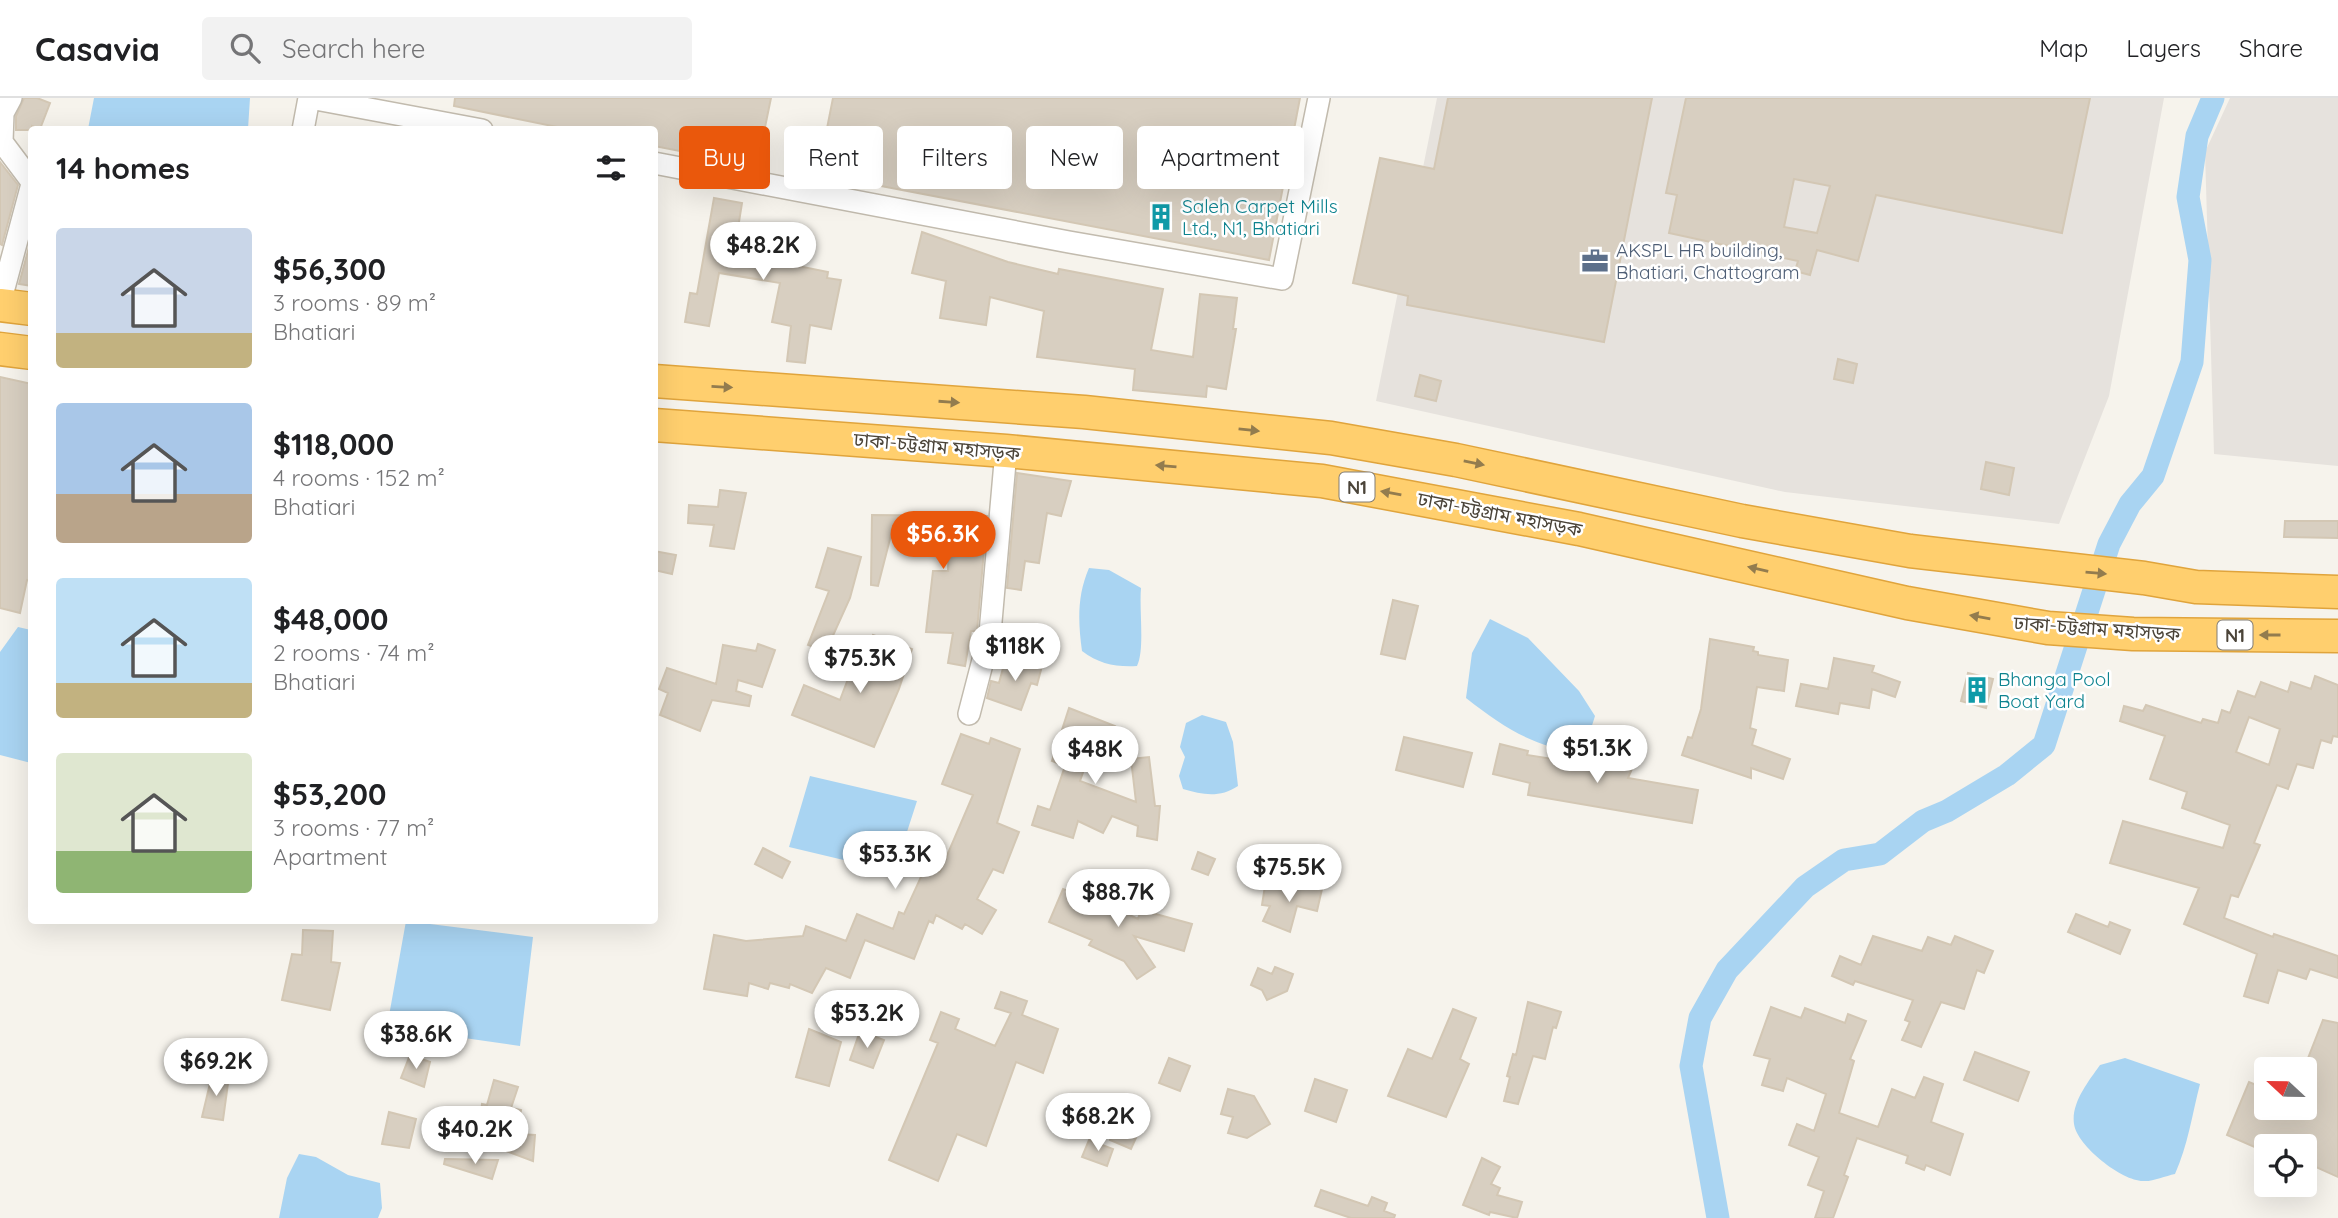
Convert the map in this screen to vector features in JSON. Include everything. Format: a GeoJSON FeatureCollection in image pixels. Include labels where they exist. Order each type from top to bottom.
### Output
{"type":"FeatureCollection","features":[{"type":"Feature","properties":{"kind":"highway"},"geometry":{"type":"LineString","coordinates":[[0,304],[28,308]]}},
{"type":"Feature","properties":{"kind":"highway"},"geometry":{"type":"LineString","coordinates":[[0,349],[28,352]]}},
{"type":"Feature","properties":{"kind":"highway","name":"N1"},"geometry":{"type":"LineString","coordinates":[[658,381],[1084,412],[1331,438],[1495,467],[1794,530],[1910,551],[2144,578],[2196,587],[2338,592]]}},
{"type":"Feature","properties":{"kind":"highway","name":"ঢাকা-চট্টগ্রাম মহাসড়ক"},"geometry":{"type":"LineString","coordinates":[[658,425],[1006,451],[1360,488],[1579,529],[1907,603],[2048,628],[2133,634],[2338,636]]}},
{"type":"Feature","properties":{"kind":"street"},"geometry":{"type":"LineString","coordinates":[[11,98],[4,113],[2,142],[28,178]]}},
{"type":"Feature","properties":{"kind":"street"},"geometry":{"type":"LineString","coordinates":[[304,126],[309,98],[460,126]]}},
{"type":"Feature","properties":{"kind":"street"},"geometry":{"type":"LineString","coordinates":[[658,164],[1056,240],[1282,279],[1319,98]]}},
{"type":"Feature","properties":{"kind":"street"},"geometry":{"type":"LineString","coordinates":[[0,304],[28,198]]}},
{"type":"Feature","properties":{"kind":"street"},"geometry":{"type":"LineString","coordinates":[[970,715],[990,633],[1006,451]]}},
{"type":"Feature","properties":{"kind":"shaded area"},"geometry":{"type":"Polygon","coordinates":[[[1437,98],[2164,98],[2109,396],[2059,524],[1785,492],[1376,401],[1437,98]]]}},
{"type":"Feature","properties":{"kind":"shaded area"},"geometry":{"type":"Polygon","coordinates":[[[2230,98],[2338,98],[2338,466],[2214,454],[2205,152],[2230,98]]]}},
{"type":"Feature","properties":{"kind":"water"},"geometry":{"type":"Polygon","coordinates":[[[94,98],[250,98],[248,126],[89,126],[94,98]]]}},
{"type":"Feature","properties":{"kind":"water"},"geometry":{"type":"Polygon","coordinates":[[[1089,568],[1109,570],[1141,588],[1141,640],[1137,666],[1108,664],[1082,651],[1080,609],[1082,589],[1089,568]]]}},
{"type":"Feature","properties":{"kind":"water"},"geometry":{"type":"Polygon","coordinates":[[[1490,619],[1528,638],[1579,691],[1595,716],[1583,754],[1549,746],[1520,735],[1466,698],[1472,653],[1490,619]]]}},
{"type":"Feature","properties":{"kind":"water"},"geometry":{"type":"Polygon","coordinates":[[[18,627],[28,629],[28,762],[0,755],[0,652],[18,627]]]}},
{"type":"Feature","properties":{"kind":"water"},"geometry":{"type":"Polygon","coordinates":[[[1202,715],[1226,722],[1233,742],[1238,786],[1218,794],[1183,789],[1179,776],[1185,757],[1180,747],[1186,723],[1202,715]]]}},
{"type":"Feature","properties":{"kind":"water"},"geometry":{"type":"Polygon","coordinates":[[[810,776],[917,801],[894,872],[789,847],[810,776]]]}},
{"type":"Feature","properties":{"kind":"water"},"geometry":{"type":"Polygon","coordinates":[[[405,924],[430,924],[533,937],[520,1046],[387,1027],[405,924]]]}},
{"type":"Feature","properties":{"kind":"water"},"geometry":{"type":"Polygon","coordinates":[[[2125,1058],[2200,1084],[2187,1141],[2175,1174],[2147,1181],[2124,1175],[2102,1161],[2077,1133],[2074,1124],[2075,1108],[2086,1086],[2100,1065],[2125,1058]]]}},
{"type":"Feature","properties":{"kind":"water"},"geometry":{"type":"Polygon","coordinates":[[[299,1154],[316,1157],[348,1175],[380,1183],[382,1208],[378,1218],[279,1218],[287,1178],[299,1154]]]}},
{"type":"Feature","properties":{"kind":"building"},"geometry":{"type":"Polygon","coordinates":[[[24,98],[37,98],[50,103],[41,126],[16,130],[16,116],[24,98]]]}},
{"type":"Feature","properties":{"kind":"building"},"geometry":{"type":"Polygon","coordinates":[[[455,98],[771,98],[765,126],[679,126],[679,151],[658,147],[658,126],[552,126],[454,106],[455,98]]]}},
{"type":"Feature","properties":{"kind":"building"},"geometry":{"type":"Polygon","coordinates":[[[833,98],[1300,98],[1295,126],[1137,126],[1137,189],[1283,189],[1269,260],[883,186],[883,126],[827,126],[833,98]]]}},
{"type":"Feature","properties":{"kind":"building"},"geometry":{"type":"Polygon","coordinates":[[[1448,98],[1652,98],[1604,342],[1407,305],[1408,296],[1353,283],[1380,158],[1434,169],[1448,98]]]}},
{"type":"Feature","properties":{"kind":"building"},"geometry":{"type":"Polygon","coordinates":[[[1686,98],[2090,98],[2062,233],[1876,195],[1858,261],[1817,250],[1810,275],[1795,271],[1798,261],[1669,233],[1677,195],[1666,193],[1686,98]],[[1794,179],[1784,227],[1817,233],[1830,186],[1794,179]]]}},
{"type":"Feature","properties":{"kind":"building"},"geometry":{"type":"Polygon","coordinates":[[[0,162],[18,185],[2,245],[0,244],[0,162]]]}},
{"type":"Feature","properties":{"kind":"building"},"geometry":{"type":"Polygon","coordinates":[[[714,198],[742,203],[734,253],[828,272],[827,278],[841,280],[831,329],[810,325],[805,363],[787,361],[791,326],[772,322],[780,283],[719,273],[709,326],[685,322],[690,293],[697,294],[714,198]]]}},
{"type":"Feature","properties":{"kind":"building"},"geometry":{"type":"Polygon","coordinates":[[[922,232],[1008,262],[1058,274],[1059,269],[1163,289],[1151,350],[1193,357],[1200,294],[1237,298],[1233,329],[1236,329],[1226,389],[1207,386],[1206,397],[1133,390],[1135,369],[1037,357],[1044,311],[990,297],[986,325],[940,318],[946,281],[912,273],[922,232]]]}},
{"type":"Feature","properties":{"kind":"building"},"geometry":{"type":"Polygon","coordinates":[[[28,251],[28,285],[19,284],[28,251]]]}},
{"type":"Feature","properties":{"kind":"building"},"geometry":{"type":"Polygon","coordinates":[[[1838,359],[1857,364],[1853,383],[1834,379],[1838,359]]]}},
{"type":"Feature","properties":{"kind":"building"},"geometry":{"type":"Polygon","coordinates":[[[1420,375],[1441,381],[1436,401],[1415,396],[1420,375]]]}},
{"type":"Feature","properties":{"kind":"building"},"geometry":{"type":"Polygon","coordinates":[[[0,377],[28,383],[28,580],[20,613],[0,608],[0,377]]]}},
{"type":"Feature","properties":{"kind":"building"},"geometry":{"type":"Polygon","coordinates":[[[1986,462],[2014,468],[2009,495],[1981,489],[1986,462]]]}},
{"type":"Feature","properties":{"kind":"building"},"geometry":{"type":"Polygon","coordinates":[[[1017,473],[1071,481],[1061,516],[1047,513],[1039,563],[1025,561],[1021,590],[1007,588],[1017,473]]]}},
{"type":"Feature","properties":{"kind":"building"},"geometry":{"type":"Polygon","coordinates":[[[720,490],[746,493],[734,549],[710,546],[714,525],[688,523],[689,505],[718,507],[720,490]]]}},
{"type":"Feature","properties":{"kind":"building"},"geometry":{"type":"Polygon","coordinates":[[[872,515],[987,516],[977,631],[971,631],[965,666],[948,663],[953,633],[926,632],[933,571],[948,571],[949,535],[891,535],[878,586],[871,585],[872,515]]]}},
{"type":"Feature","properties":{"kind":"building"},"geometry":{"type":"Polygon","coordinates":[[[2285,521],[2338,521],[2338,538],[2284,537],[2285,521]]]}},
{"type":"Feature","properties":{"kind":"building"},"geometry":{"type":"Polygon","coordinates":[[[828,548],[861,557],[850,598],[826,651],[808,645],[829,591],[816,587],[828,548]]]}},
{"type":"Feature","properties":{"kind":"building"},"geometry":{"type":"Polygon","coordinates":[[[658,552],[676,555],[672,574],[658,571],[658,552]]]}},
{"type":"Feature","properties":{"kind":"building"},"geometry":{"type":"Polygon","coordinates":[[[1393,600],[1418,606],[1405,659],[1381,654],[1393,600]]]}},
{"type":"Feature","properties":{"kind":"building"},"geometry":{"type":"Polygon","coordinates":[[[873,635],[912,649],[899,689],[874,747],[792,715],[804,685],[840,700],[851,671],[860,674],[873,635]]]}},
{"type":"Feature","properties":{"kind":"building"},"geometry":{"type":"Polygon","coordinates":[[[1710,639],[1754,647],[1753,651],[1758,652],[1758,655],[1788,660],[1784,691],[1757,687],[1750,728],[1756,730],[1752,745],[1790,759],[1783,779],[1751,768],[1751,778],[1682,755],[1688,737],[1692,738],[1701,709],[1710,639]]]}},
{"type":"Feature","properties":{"kind":"building"},"geometry":{"type":"Polygon","coordinates":[[[758,644],[775,650],[762,687],[738,680],[736,691],[751,696],[749,706],[712,700],[700,731],[660,715],[668,693],[659,689],[667,668],[716,684],[723,645],[756,651],[758,644]]]}},
{"type":"Feature","properties":{"kind":"building"},"geometry":{"type":"Polygon","coordinates":[[[1006,657],[1042,666],[1037,685],[1031,683],[1021,710],[987,698],[991,681],[999,683],[1006,657]]]}},
{"type":"Feature","properties":{"kind":"building"},"geometry":{"type":"Polygon","coordinates":[[[1834,658],[1874,666],[1872,672],[1900,682],[1895,697],[1872,689],[1869,708],[1840,703],[1838,714],[1796,706],[1801,684],[1828,689],[1834,658]]]}},
{"type":"Feature","properties":{"kind":"building","name":"Bhanga Pool Boat Yard"},"geometry":{"type":"Polygon","coordinates":[[[1968,673],[1993,679],[1986,708],[1961,701],[1968,673]]]}},
{"type":"Feature","properties":{"kind":"building"},"geometry":{"type":"Polygon","coordinates":[[[2315,676],[2338,685],[2338,737],[2333,736],[2331,743],[2321,740],[2313,768],[2297,764],[2288,789],[2277,785],[2254,843],[2260,845],[2238,897],[2231,895],[2224,918],[2273,937],[2274,934],[2338,956],[2338,978],[2310,969],[2306,979],[2278,970],[2268,1003],[2244,996],[2257,954],[2184,924],[2199,888],[2110,863],[2123,821],[2223,848],[2230,825],[2182,808],[2187,792],[2150,779],[2165,736],[2120,721],[2124,706],[2143,711],[2146,705],[2201,723],[2203,719],[2218,723],[2222,710],[2230,713],[2238,691],[2255,697],[2261,682],[2288,692],[2291,682],[2311,689],[2315,676]],[[2249,717],[2236,752],[2269,765],[2280,729],[2249,717]]]}},
{"type":"Feature","properties":{"kind":"building"},"geometry":{"type":"Polygon","coordinates":[[[1069,708],[1115,726],[1107,746],[1094,741],[1080,781],[1136,802],[1131,759],[1149,757],[1155,806],[1160,806],[1157,840],[1137,836],[1138,826],[1112,816],[1103,833],[1078,821],[1073,838],[1032,825],[1038,806],[1050,810],[1065,766],[1052,761],[1069,708]]]}},
{"type":"Feature","properties":{"kind":"building"},"geometry":{"type":"Polygon","coordinates":[[[961,734],[989,744],[991,738],[1020,749],[997,823],[1019,832],[1003,873],[993,869],[977,899],[996,910],[982,934],[965,924],[962,929],[936,915],[933,923],[929,921],[914,959],[865,940],[850,978],[826,968],[812,993],[790,984],[789,988],[770,983],[768,989],[749,983],[747,996],[704,989],[714,935],[746,941],[803,936],[806,926],[846,941],[857,914],[893,929],[899,912],[904,914],[926,866],[940,872],[973,795],[942,784],[961,734]]]}},
{"type":"Feature","properties":{"kind":"building"},"geometry":{"type":"Polygon","coordinates":[[[1404,737],[1472,753],[1463,787],[1396,770],[1404,737]]]}},
{"type":"Feature","properties":{"kind":"building"},"geometry":{"type":"Polygon","coordinates":[[[1500,744],[1528,751],[1527,755],[1616,769],[1617,753],[1638,755],[1628,778],[1698,790],[1692,823],[1528,795],[1530,783],[1493,774],[1500,744]]]}},
{"type":"Feature","properties":{"kind":"building"},"geometry":{"type":"Polygon","coordinates":[[[763,848],[790,862],[782,878],[755,864],[763,848]]]}},
{"type":"Feature","properties":{"kind":"building"},"geometry":{"type":"Polygon","coordinates":[[[1198,852],[1215,859],[1208,875],[1192,869],[1198,852]]]}},
{"type":"Feature","properties":{"kind":"building"},"geometry":{"type":"Polygon","coordinates":[[[1294,883],[1322,889],[1317,911],[1297,906],[1290,932],[1263,921],[1270,906],[1262,905],[1265,886],[1292,890],[1294,883]]]}},
{"type":"Feature","properties":{"kind":"building"},"geometry":{"type":"Polygon","coordinates":[[[1070,887],[1138,919],[1141,910],[1192,924],[1184,951],[1134,936],[1155,967],[1137,979],[1124,961],[1089,945],[1092,940],[1049,922],[1063,889],[1068,891],[1070,887]]]}},
{"type":"Feature","properties":{"kind":"building"},"geometry":{"type":"Polygon","coordinates":[[[2076,914],[2108,927],[2110,922],[2130,930],[2120,954],[2068,932],[2076,914]]]}},
{"type":"Feature","properties":{"kind":"building"},"geometry":{"type":"Polygon","coordinates":[[[303,930],[333,931],[331,962],[340,963],[330,1010],[282,1000],[292,954],[302,955],[303,930]]]}},
{"type":"Feature","properties":{"kind":"building"},"geometry":{"type":"Polygon","coordinates":[[[1873,936],[1922,951],[1928,937],[1951,945],[1955,936],[1993,951],[1984,973],[1977,970],[1964,1009],[1941,1002],[1921,1047],[1902,1040],[1910,1022],[1905,1020],[1913,1000],[1855,981],[1853,985],[1832,976],[1840,956],[1861,965],[1873,936]]]}},
{"type":"Feature","properties":{"kind":"building"},"geometry":{"type":"Polygon","coordinates":[[[1275,967],[1293,974],[1287,991],[1267,1000],[1262,990],[1251,985],[1258,968],[1272,974],[1275,967]]]}},
{"type":"Feature","properties":{"kind":"building"},"geometry":{"type":"Polygon","coordinates":[[[1001,992],[1027,1001],[1022,1015],[1058,1029],[1043,1073],[1016,1062],[986,1146],[957,1134],[938,1181],[889,1160],[938,1043],[930,1040],[941,1012],[959,1019],[955,1029],[995,1046],[1011,1013],[995,1008],[1001,992]]]}},
{"type":"Feature","properties":{"kind":"building"},"geometry":{"type":"Polygon","coordinates":[[[1528,1002],[1561,1012],[1556,1028],[1553,1027],[1545,1059],[1533,1056],[1518,1104],[1504,1101],[1510,1077],[1507,1076],[1513,1054],[1516,1055],[1528,1002]]]}},
{"type":"Feature","properties":{"kind":"building"},"geometry":{"type":"Polygon","coordinates":[[[1771,1007],[1801,1018],[1805,1008],[1845,1023],[1848,1014],[1866,1021],[1850,1059],[1854,1061],[1839,1113],[1878,1127],[1892,1089],[1915,1098],[1924,1077],[1943,1084],[1931,1122],[1963,1134],[1950,1175],[1926,1165],[1924,1170],[1906,1163],[1908,1156],[1857,1138],[1844,1175],[1848,1177],[1833,1218],[1815,1218],[1824,1191],[1808,1185],[1819,1157],[1789,1145],[1797,1124],[1814,1131],[1826,1094],[1787,1078],[1783,1091],[1762,1085],[1770,1059],[1754,1055],[1771,1007]]]}},
{"type":"Feature","properties":{"kind":"building"},"geometry":{"type":"Polygon","coordinates":[[[1453,1009],[1476,1018],[1460,1059],[1469,1064],[1446,1117],[1388,1096],[1408,1049],[1432,1059],[1453,1009]]]}},
{"type":"Feature","properties":{"kind":"building"},"geometry":{"type":"Polygon","coordinates":[[[2323,1020],[2338,1023],[2338,1177],[2317,1167],[2317,1134],[2254,1134],[2254,1147],[2227,1135],[2249,1082],[2254,1084],[2254,1120],[2317,1120],[2317,1057],[2309,1057],[2323,1020]]]}},
{"type":"Feature","properties":{"kind":"building"},"geometry":{"type":"Polygon","coordinates":[[[809,1029],[841,1042],[829,1086],[796,1077],[809,1029]]]}},
{"type":"Feature","properties":{"kind":"building"},"geometry":{"type":"Polygon","coordinates":[[[860,1031],[884,1040],[873,1068],[850,1060],[860,1031]]]}},
{"type":"Feature","properties":{"kind":"building"},"geometry":{"type":"Polygon","coordinates":[[[1975,1052],[2029,1072],[2018,1101],[1964,1080],[1975,1052]]]}},
{"type":"Feature","properties":{"kind":"building"},"geometry":{"type":"Polygon","coordinates":[[[410,1055],[430,1062],[424,1087],[401,1078],[410,1055]]]}},
{"type":"Feature","properties":{"kind":"building"},"geometry":{"type":"Polygon","coordinates":[[[1169,1058],[1190,1066],[1180,1091],[1159,1083],[1169,1058]]]}},
{"type":"Feature","properties":{"kind":"building"},"geometry":{"type":"Polygon","coordinates":[[[212,1075],[229,1076],[223,1120],[202,1117],[212,1075]]]}},
{"type":"Feature","properties":{"kind":"building"},"geometry":{"type":"Polygon","coordinates":[[[1315,1079],[1347,1090],[1336,1122],[1305,1111],[1315,1079]]]}},
{"type":"Feature","properties":{"kind":"building"},"geometry":{"type":"Polygon","coordinates":[[[494,1080],[518,1087],[511,1108],[521,1110],[517,1134],[535,1135],[533,1161],[449,1130],[460,1109],[480,1120],[482,1104],[487,1105],[494,1080]]]}},
{"type":"Feature","properties":{"kind":"building"},"geometry":{"type":"Polygon","coordinates":[[[1228,1089],[1254,1096],[1270,1124],[1247,1138],[1228,1133],[1233,1117],[1221,1114],[1228,1089]]]}},
{"type":"Feature","properties":{"kind":"building"},"geometry":{"type":"Polygon","coordinates":[[[1126,1104],[1147,1113],[1131,1149],[1110,1140],[1126,1104]]]}},
{"type":"Feature","properties":{"kind":"building"},"geometry":{"type":"Polygon","coordinates":[[[389,1112],[416,1119],[409,1148],[382,1144],[389,1112]]]}},
{"type":"Feature","properties":{"kind":"building"},"geometry":{"type":"Polygon","coordinates":[[[1089,1140],[1113,1149],[1107,1166],[1082,1157],[1089,1140]]]}},
{"type":"Feature","properties":{"kind":"building"},"geometry":{"type":"Polygon","coordinates":[[[1482,1158],[1500,1167],[1491,1184],[1500,1188],[1497,1195],[1522,1202],[1517,1218],[1490,1212],[1489,1215],[1463,1205],[1482,1158]]]}},
{"type":"Feature","properties":{"kind":"building"},"geometry":{"type":"Polygon","coordinates":[[[445,1159],[498,1160],[492,1179],[444,1164],[445,1159]]]}},
{"type":"Feature","properties":{"kind":"building"},"geometry":{"type":"Polygon","coordinates":[[[1321,1190],[1368,1206],[1372,1197],[1387,1203],[1384,1211],[1395,1215],[1394,1218],[1351,1218],[1315,1206],[1321,1190]]]}},
{"type":"Feature","properties":{"kind":"waterway"},"geometry":{"type":"LineString","coordinates":[[1718,1218],[1691,1066],[1700,1018],[1727,970],[1805,887],[1844,860],[1880,854],[1923,821],[1947,811],[2007,775],[2044,745],[2109,544],[2130,504],[2153,476],[2192,362],[2200,260],[2188,197],[2197,136],[2213,98]]}},
{"type":"Feature","properties":{"kind":"place","name":"Saleh Carpet Mills Ltd., N1, Bhatiari"},"geometry":{"type":"Point","coordinates":[1161,217]}},
{"type":"Feature","properties":{"kind":"place","name":"AKSPL HR building, Bhatiari, Chattogram"},"geometry":{"type":"Point","coordinates":[1595,261]}},
{"type":"Feature","properties":{"kind":"place","name":"Bhanga Pool Boat Yard"},"geometry":{"type":"Point","coordinates":[1977,690]}}]}
